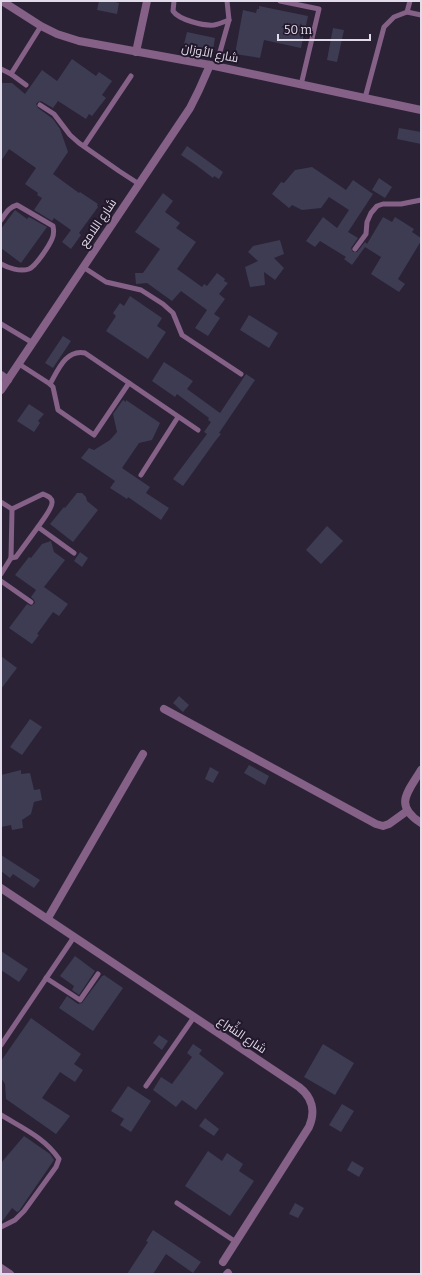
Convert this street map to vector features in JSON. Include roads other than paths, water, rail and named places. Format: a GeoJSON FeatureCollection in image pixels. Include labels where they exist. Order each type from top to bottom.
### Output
{"type":"FeatureCollection","features":[{"type":"Feature","properties":{"kind":"street","name":"شارع الأوزان"},"geometry":{"type":"LineString","coordinates":[[2,1],[41,26],[79,41],[213,66],[421,110]]}},
{"type":"Feature","properties":{"kind":"street"},"geometry":{"type":"LineString","coordinates":[[136,52],[147,1]]}},
{"type":"Feature","properties":{"kind":"street","name":"شارع اللامع"},"geometry":{"type":"LineString","coordinates":[[1,390],[4,378],[19,364],[190,108],[213,66]]}},
{"type":"Feature","properties":{"kind":"street"},"geometry":{"type":"LineString","coordinates":[[164,709],[376,824],[383,826],[389,824],[407,811]]}},
{"type":"Feature","properties":{"kind":"street"},"geometry":{"type":"LineString","coordinates":[[48,918],[143,754]]}},
{"type":"Feature","properties":{"kind":"street"},"geometry":{"type":"LineString","coordinates":[[421,770],[406,795],[405,805],[410,816],[421,823]]}},
{"type":"Feature","properties":{"kind":"street","name":"شارع الشِّراع"},"geometry":{"type":"LineString","coordinates":[[1,888],[48,918],[304,1091],[312,1103],[312,1121],[309,1127],[223,1262]]}},
{"type":"Feature","properties":{"kind":"street"},"geometry":{"type":"LineString","coordinates":[[1,1268],[10,1274]]}},
{"type":"Feature","properties":{"kind":"lane"},"geometry":{"type":"LineString","coordinates":[[174,1],[173,11],[176,16],[183,20],[213,25],[229,20]]}},
{"type":"Feature","properties":{"kind":"lane"},"geometry":{"type":"LineString","coordinates":[[213,66],[229,20],[227,1]]}},
{"type":"Feature","properties":{"kind":"lane"},"geometry":{"type":"LineString","coordinates":[[280,1],[319,9],[301,85]]}},
{"type":"Feature","properties":{"kind":"lane"},"geometry":{"type":"LineString","coordinates":[[407,12],[410,1]]}},
{"type":"Feature","properties":{"kind":"lane"},"geometry":{"type":"LineString","coordinates":[[365,98],[384,27],[394,17],[407,12],[421,15]]}},
{"type":"Feature","properties":{"kind":"lane"},"geometry":{"type":"LineString","coordinates":[[11,74],[41,26]]}},
{"type":"Feature","properties":{"kind":"lane"},"geometry":{"type":"LineString","coordinates":[[1,69],[26,85]]}},
{"type":"Feature","properties":{"kind":"lane"},"geometry":{"type":"LineString","coordinates":[[84,146],[131,76]]}},
{"type":"Feature","properties":{"kind":"lane"},"geometry":{"type":"LineString","coordinates":[[40,105],[54,114],[70,135],[139,184]]}},
{"type":"Feature","properties":{"kind":"lane"},"geometry":{"type":"LineString","coordinates":[[355,249],[366,234],[367,222],[377,206],[383,204],[401,204],[421,200]]}},
{"type":"Feature","properties":{"kind":"lane"},"geometry":{"type":"LineString","coordinates":[[1,220],[8,210],[13,206],[18,205],[53,226],[54,231],[53,238],[40,258],[30,269],[12,269],[1,265]]}},
{"type":"Feature","properties":{"kind":"lane"},"geometry":{"type":"LineString","coordinates":[[83,267],[106,282],[141,290],[163,304],[173,313],[182,335],[241,374]]}},
{"type":"Feature","properties":{"kind":"lane"},"geometry":{"type":"LineString","coordinates":[[1,324],[33,343]]}},
{"type":"Feature","properties":{"kind":"lane"},"geometry":{"type":"LineString","coordinates":[[50,384],[66,359],[71,354],[81,352],[85,353],[198,430]]}},
{"type":"Feature","properties":{"kind":"lane"},"geometry":{"type":"LineString","coordinates":[[19,364],[50,384],[53,387],[58,410],[94,435],[129,383]]}},
{"type":"Feature","properties":{"kind":"lane"},"geometry":{"type":"LineString","coordinates":[[141,475],[178,417]]}},
{"type":"Feature","properties":{"kind":"lane"},"geometry":{"type":"LineString","coordinates":[[11,558],[16,557],[38,527],[52,506],[52,501],[50,497],[43,494],[12,509]]}},
{"type":"Feature","properties":{"kind":"lane"},"geometry":{"type":"LineString","coordinates":[[1,502],[12,509]]}},
{"type":"Feature","properties":{"kind":"lane"},"geometry":{"type":"LineString","coordinates":[[1,574],[11,558],[12,509]]}},
{"type":"Feature","properties":{"kind":"lane"},"geometry":{"type":"LineString","coordinates":[[38,527],[74,554]]}},
{"type":"Feature","properties":{"kind":"lane"},"geometry":{"type":"LineString","coordinates":[[1,581],[31,602]]}},
{"type":"Feature","properties":{"kind":"lane"},"geometry":{"type":"LineString","coordinates":[[1,1045],[74,937]]}},
{"type":"Feature","properties":{"kind":"lane"},"geometry":{"type":"LineString","coordinates":[[46,978],[80,1000],[98,974]]}},
{"type":"Feature","properties":{"kind":"lane"},"geometry":{"type":"LineString","coordinates":[[146,1086],[194,1017]]}},
{"type":"Feature","properties":{"kind":"lane"},"geometry":{"type":"LineString","coordinates":[[1,1115],[33,1133],[47,1144],[59,1159],[56,1167],[24,1211],[15,1220],[1,1226]]}},
{"type":"Feature","properties":{"kind":"lane"},"geometry":{"type":"LineString","coordinates":[[177,1203],[236,1242]]}}]}
